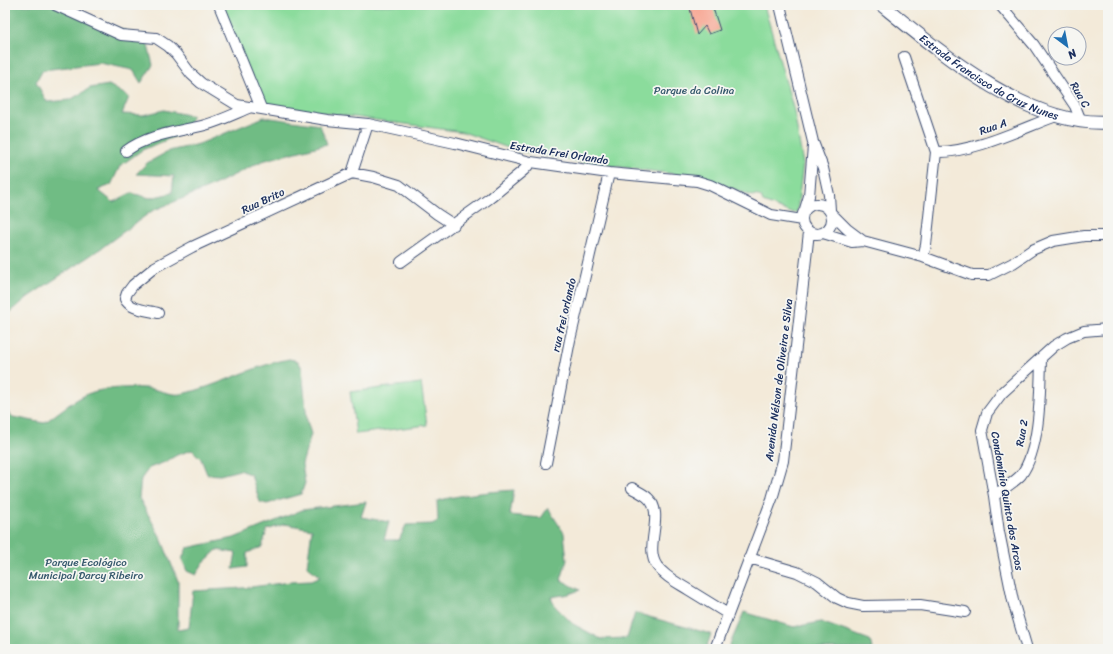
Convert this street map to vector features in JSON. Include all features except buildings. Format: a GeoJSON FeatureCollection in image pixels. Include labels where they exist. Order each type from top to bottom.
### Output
{"type":"FeatureCollection","features":[{"type":"Feature","properties":{"kind":"main road","name":"Estrada Francisco da Cruz Nunes"},"geometry":{"type":"LineString","coordinates":[[882,5],[967,70],[1002,93],[1056,116],[1080,121],[1108,122]]}},
{"type":"Feature","properties":{"kind":"street","name":"Estrada Frei Orlando"},"geometry":{"type":"LineString","coordinates":[[55,5],[121,35],[156,38],[172,50],[191,74],[201,83],[237,105],[327,120],[368,124],[455,143],[531,162],[609,173],[697,181],[710,185],[771,215],[802,220]]}},
{"type":"Feature","properties":{"kind":"street"},"geometry":{"type":"LineString","coordinates":[[126,151],[138,143],[168,132],[206,125],[256,108],[219,5]]}},
{"type":"Feature","properties":{"kind":"street"},"geometry":{"type":"LineString","coordinates":[[780,5],[813,142],[823,168],[832,218],[828,230],[816,233]]}},
{"type":"Feature","properties":{"kind":"street","name":"Rua C"},"geometry":{"type":"LineString","coordinates":[[1000,5],[1034,44],[1075,106],[1080,121]]}},
{"type":"Feature","properties":{"kind":"street"},"geometry":{"type":"LineString","coordinates":[[904,57],[936,152],[926,245],[923,257]]}},
{"type":"Feature","properties":{"kind":"street","name":"Rua A"},"geometry":{"type":"LineString","coordinates":[[936,152],[957,151],[981,145],[1056,116]]}},
{"type":"Feature","properties":{"kind":"street"},"geometry":{"type":"LineString","coordinates":[[368,124],[352,173],[373,177],[399,185],[454,225]]}},
{"type":"Feature","properties":{"kind":"street"},"geometry":{"type":"LineString","coordinates":[[813,142],[809,196],[802,215],[802,220],[805,227],[816,233],[852,242],[863,241],[923,257],[972,275],[989,275],[1013,263],[1032,250],[1053,242],[1084,236],[1108,236]]}},
{"type":"Feature","properties":{"kind":"street"},"geometry":{"type":"LineString","coordinates":[[401,262],[490,198],[524,170],[531,162]]}},
{"type":"Feature","properties":{"kind":"street","name":"Rua Brito"},"geometry":{"type":"LineString","coordinates":[[158,313],[136,308],[126,302],[125,299],[127,292],[133,285],[155,267],[192,247],[352,173]]}},
{"type":"Feature","properties":{"kind":"street","name":"rua frei orlando"},"geometry":{"type":"LineString","coordinates":[[546,464],[570,340],[609,173]]}},
{"type":"Feature","properties":{"kind":"street"},"geometry":{"type":"LineString","coordinates":[[805,210],[811,205],[818,204],[824,206],[847,229],[863,241]]}},
{"type":"Feature","properties":{"kind":"street","name":"Avenida Nélson de Oliveira e Silva"},"geometry":{"type":"LineString","coordinates":[[715,649],[772,499],[783,461],[791,378],[808,247],[816,233]]}},
{"type":"Feature","properties":{"kind":"street","name":"Condomínio Quinta dos Arcos"},"geometry":{"type":"LineString","coordinates":[[1027,649],[1013,601],[999,532],[982,430],[987,414],[1002,393],[1054,346],[1067,338],[1084,331],[1108,329]]}},
{"type":"Feature","properties":{"kind":"street","name":"Rua 2"},"geometry":{"type":"LineString","coordinates":[[994,496],[1020,477],[1026,467],[1035,440],[1040,390],[1041,358]]}},
{"type":"Feature","properties":{"kind":"street"},"geometry":{"type":"LineString","coordinates":[[632,488],[648,498],[654,509],[652,544],[654,560],[657,566],[668,577],[728,614]]}},
{"type":"Feature","properties":{"kind":"street"},"geometry":{"type":"LineString","coordinates":[[749,558],[797,572],[817,582],[837,598],[848,603],[863,606],[920,605],[965,612]]}},
{"type":"Feature","properties":{"kind":"green space"},"geometry":{"type":"Polygon","coordinates":[[[5,5],[70,5],[90,18],[146,38],[153,65],[141,83],[133,70],[100,63],[43,70],[36,82],[47,102],[70,100],[90,88],[109,85],[129,97],[122,114],[143,115],[164,110],[192,116],[186,132],[142,150],[120,166],[111,185],[98,190],[113,202],[131,193],[150,198],[172,193],[174,176],[136,174],[147,163],[169,151],[199,144],[264,117],[320,125],[327,144],[262,161],[210,187],[152,211],[100,249],[28,297],[5,317],[5,5]]]}},
{"type":"Feature","properties":{"kind":"green space","name":"Parque da Colina"},"geometry":{"type":"Polygon","coordinates":[[[215,5],[764,5],[794,111],[803,164],[797,212],[792,213],[763,202],[761,197],[755,195],[752,196],[705,178],[574,161],[517,151],[463,132],[260,104],[215,5]]]}},
{"type":"Feature","properties":{"kind":"green space","name":"Parque Ecológico Municipal Darcy Ribeiro"},"geometry":{"type":"Polygon","coordinates":[[[289,359],[298,361],[302,368],[307,421],[311,434],[302,464],[305,483],[301,494],[267,504],[260,502],[251,475],[240,470],[220,475],[207,474],[201,459],[192,450],[149,468],[141,479],[139,498],[161,538],[178,581],[178,630],[189,628],[193,591],[243,588],[311,581],[320,577],[307,566],[312,529],[285,524],[267,530],[262,547],[247,553],[247,567],[233,569],[236,553],[217,550],[203,563],[196,575],[187,571],[182,559],[187,548],[234,538],[302,510],[366,502],[361,517],[389,522],[384,540],[399,540],[406,525],[432,524],[438,521],[437,501],[465,495],[514,490],[510,515],[541,518],[548,508],[564,533],[567,560],[561,580],[580,590],[569,594],[551,597],[555,606],[573,624],[601,639],[627,638],[635,613],[711,634],[706,649],[5,649],[5,409],[13,417],[44,423],[74,402],[93,392],[126,388],[149,388],[173,394],[181,394],[208,387],[261,366],[289,359]]]}},
{"type":"Feature","properties":{"kind":"green space"},"geometry":{"type":"Polygon","coordinates":[[[421,383],[427,425],[356,434],[350,392],[421,383]]]}},
{"type":"Feature","properties":{"kind":"green space"},"geometry":{"type":"Polygon","coordinates":[[[744,612],[794,627],[821,622],[870,640],[872,649],[728,649],[744,612]]]}}]}
